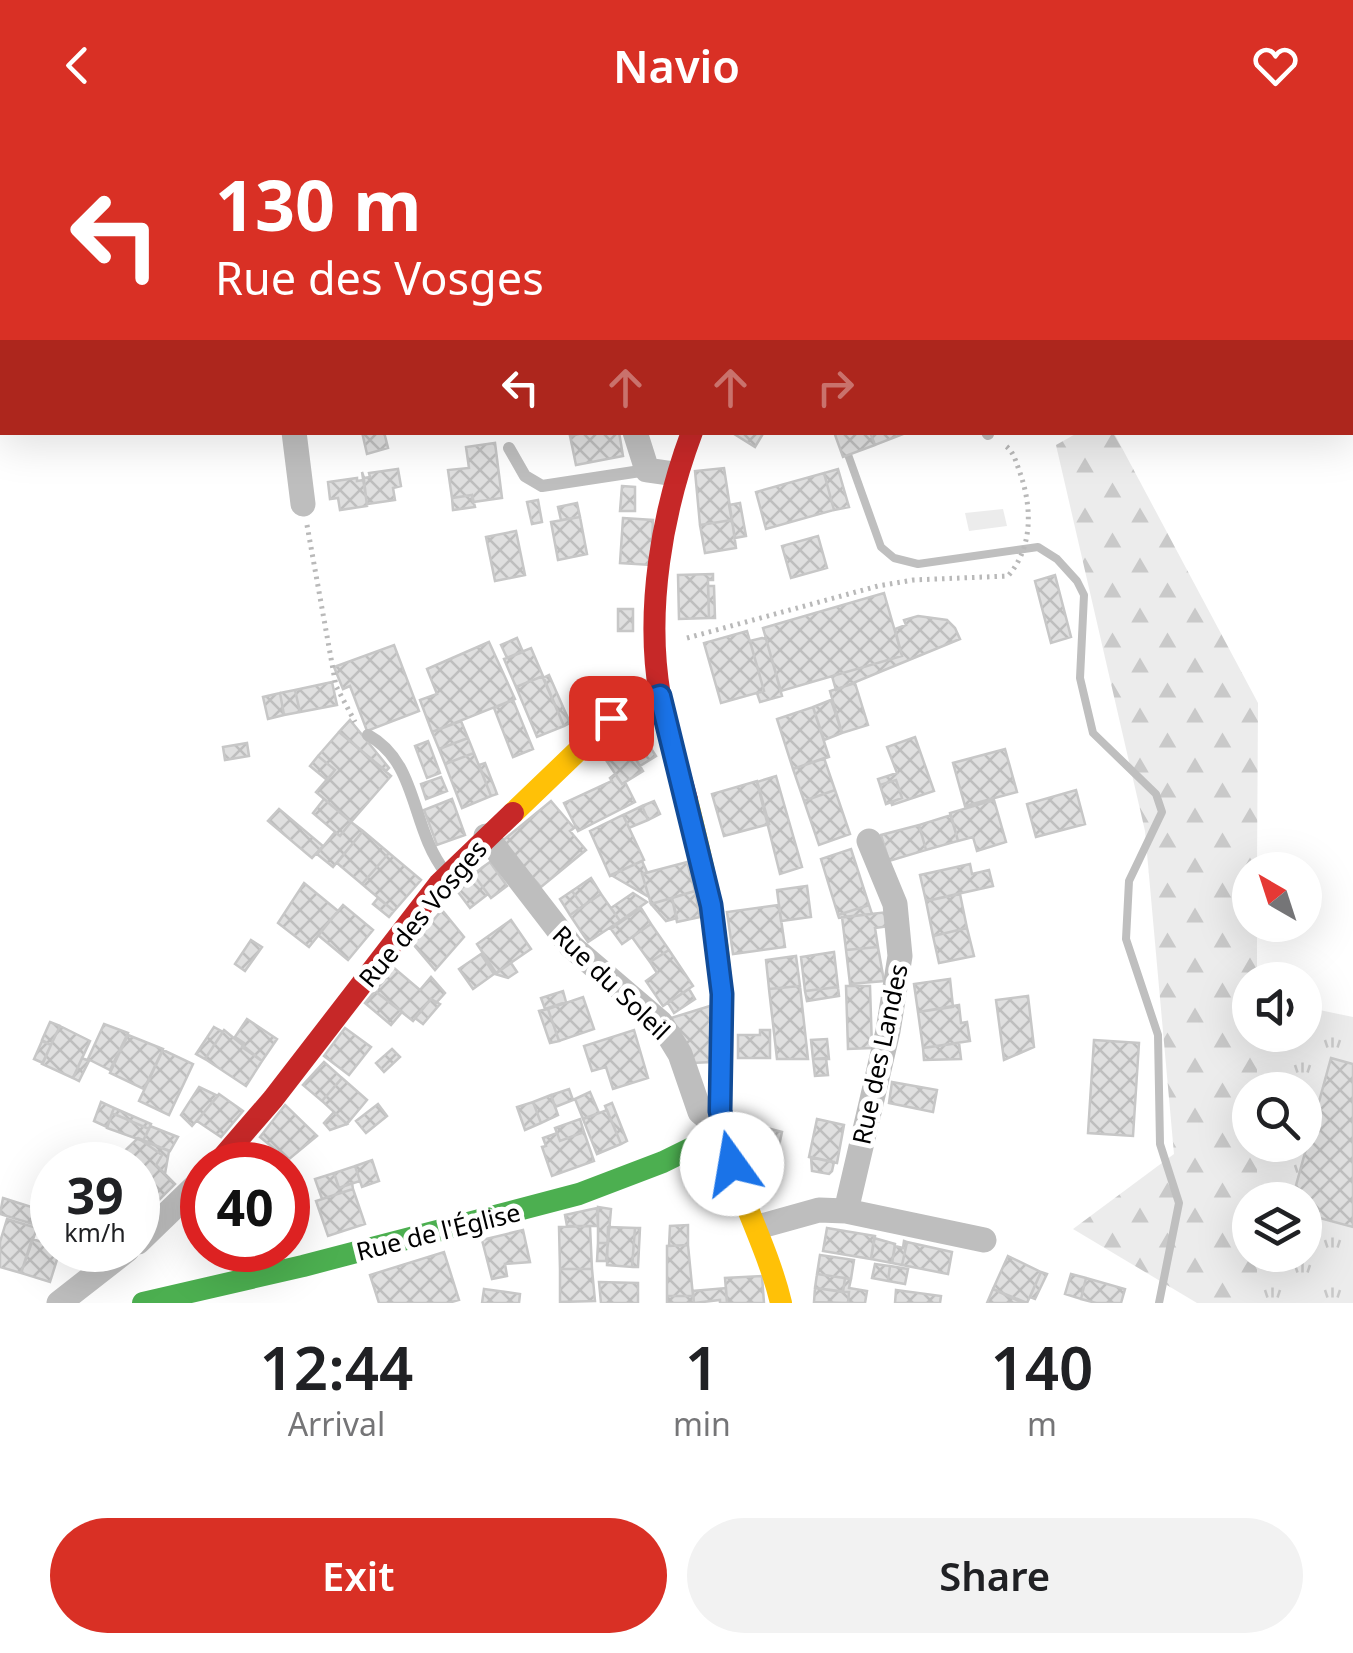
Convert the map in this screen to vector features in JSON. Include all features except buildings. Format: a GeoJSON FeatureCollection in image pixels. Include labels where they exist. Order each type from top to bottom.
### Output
{"type":"FeatureCollection","features":[{"type":"Feature","properties":{"kind":"street"},"geometry":{"type":"LineString","coordinates":[[294,435],[304,504]]}},
{"type":"Feature","properties":{"kind":"street"},"geometry":{"type":"LineString","coordinates":[[636,435],[647,470],[674,474]]}},
{"type":"Feature","properties":{"kind":"street"},"geometry":{"type":"LineString","coordinates":[[691,435],[674,474],[662,561],[657,644],[660,696],[714,920],[722,994],[720,1111],[724,1132],[732,1164],[758,1226],[780,1303]]}},
{"type":"Feature","properties":{"kind":"street","name":"Rue des Vosges"},"geometry":{"type":"LineString","coordinates":[[236,1142],[448,875],[611,718],[630,706],[660,696]]}},
{"type":"Feature","properties":{"kind":"street","name":"Rue du Soleil"},"geometry":{"type":"LineString","coordinates":[[486,836],[571,946],[661,1022],[675,1044],[700,1112],[724,1132]]}},
{"type":"Feature","properties":{"kind":"street","name":"Rue des Landes"},"geometry":{"type":"LineString","coordinates":[[846,1211],[888,1031],[900,956],[894,904],[869,842]]}},
{"type":"Feature","properties":{"kind":"street","name":"Rue de l'Église"},"geometry":{"type":"LineString","coordinates":[[142,1303],[303,1266],[579,1194],[664,1162],[724,1132]]}},
{"type":"Feature","properties":{"kind":"street"},"geometry":{"type":"LineString","coordinates":[[160,1221],[180,1201]]}},
{"type":"Feature","properties":{"kind":"street"},"geometry":{"type":"LineString","coordinates":[[758,1226],[819,1210],[846,1211],[984,1240]]}},
{"type":"Feature","properties":{"kind":"street"},"geometry":{"type":"LineString","coordinates":[[72,1300],[103,1272]]}},
{"type":"Feature","properties":{"kind":"lane"},"geometry":{"type":"LineString","coordinates":[[508,448],[525,476],[542,486],[647,470]]}},
{"type":"Feature","properties":{"kind":"lane"},"geometry":{"type":"LineString","coordinates":[[368,734],[387,745],[399,763],[431,855],[448,875]]}},
{"type":"Feature","properties":{"kind":"path"},"geometry":{"type":"LineString","coordinates":[[657,644],[878,586],[913,580],[1008,576],[1016,567],[1031,516],[1030,498],[1011,449],[991,435]]}},
{"type":"Feature","properties":{"kind":"path"},"geometry":{"type":"LineString","coordinates":[[304,504],[336,686],[353,721],[368,734]]}},
{"type":"Feature","properties":{"kind":"green space"},"geometry":{"type":"Polygon","coordinates":[[[1074,435],[1115,435],[1258,703],[1257,852],[1232,852],[1232,942],[1257,942],[1257,962],[1232,962],[1232,1052],[1257,1052],[1257,1072],[1232,1072],[1232,1162],[1257,1162],[1257,1182],[1232,1182],[1232,1272],[1257,1272],[1257,1303],[1197,1303],[1073,1229],[1174,1154],[1145,831],[1056,445],[1074,435]]]}},
{"type":"Feature","properties":{"kind":"green space"},"geometry":{"type":"Polygon","coordinates":[[[1003,509],[1007,526],[969,531],[965,513],[1003,509]]]}},
{"type":"Feature","properties":{"kind":"green space"},"geometry":{"type":"Polygon","coordinates":[[[1322,1011],[1353,1017],[1353,1303],[1257,1303],[1257,1272],[1322,1272],[1322,1182],[1257,1182],[1257,1162],[1322,1162],[1322,1072],[1257,1072],[1257,1052],[1322,1052],[1322,1011]]]}},
{"type":"Feature","properties":{"kind":"waterway"},"geometry":{"type":"LineString","coordinates":[[846,449],[881,547],[894,558],[918,564],[1038,547],[1057,559],[1084,595],[1080,678],[1093,733],[1156,794],[1162,812],[1129,881],[1126,939],[1158,1035],[1160,1144],[1179,1203],[1159,1303]]}},
{"type":"Feature","properties":{"kind":"traffic: fast"},"geometry":{"type":"LineString","coordinates":[[143,1303],[579,1194],[663,1162],[724,1132]]}},
{"type":"Feature","properties":{"kind":"traffic: slow"},"geometry":{"type":"LineString","coordinates":[[513,813],[611,719],[630,706],[660,695]]}},
{"type":"Feature","properties":{"kind":"traffic: slow"},"geometry":{"type":"LineString","coordinates":[[687,800],[718,947],[723,1128],[734,1172],[781,1303]]}},
{"type":"Feature","properties":{"kind":"traffic: jam"},"geometry":{"type":"LineString","coordinates":[[687,800],[660,696],[654,630],[665,528],[691,435]]}},
{"type":"Feature","properties":{"kind":"traffic: jam"},"geometry":{"type":"LineString","coordinates":[[236,1142],[439,884],[513,813]]}},
{"type":"Feature","properties":{"kind":"route"},"geometry":{"type":"LineString","coordinates":[[611,718],[630,706],[660,696],[703,864],[716,936],[722,994],[720,1111],[732,1164]]}}]}
